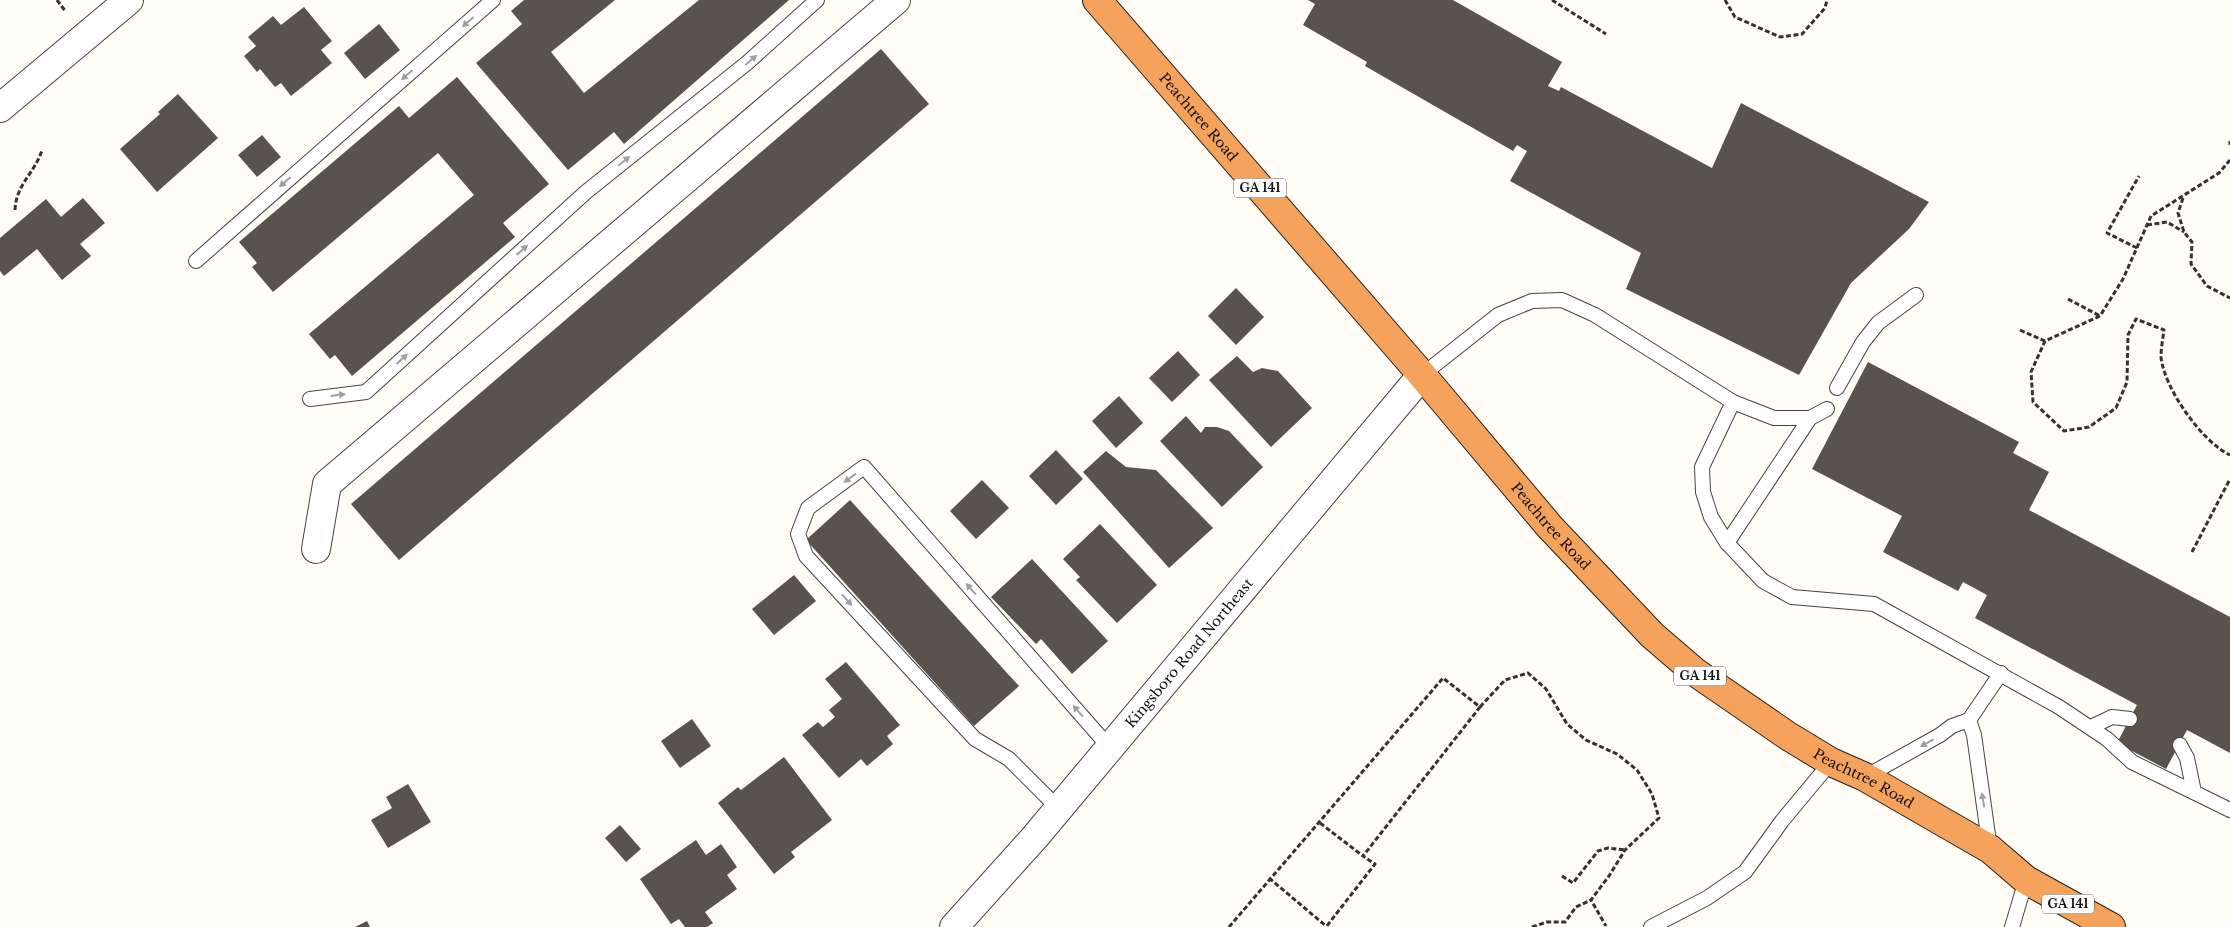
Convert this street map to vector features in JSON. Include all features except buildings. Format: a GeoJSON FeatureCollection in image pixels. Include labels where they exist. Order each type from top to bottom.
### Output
{"type":"FeatureCollection","features":[{"type":"Feature","properties":{"kind":"highway","name":"Peachtree Road"},"geometry":{"type":"LineString","coordinates":[[1097,0],[1422,375],[1549,526],[1652,635],[1694,672],[1788,736],[1831,762],[1866,777],[1990,849],[2026,880],[2112,927]]}},
{"type":"Feature","properties":{"kind":"street"},"geometry":{"type":"LineString","coordinates":[[0,108],[129,0]]}},
{"type":"Feature","properties":{"kind":"street"},"geometry":{"type":"LineString","coordinates":[[316,549],[327,484],[896,0]]}},
{"type":"Feature","properties":{"kind":"street","name":"Kingsboro Road Northeast"},"geometry":{"type":"LineString","coordinates":[[954,927],[1059,809],[1422,375]]}},
{"type":"Feature","properties":{"kind":"lane"},"geometry":{"type":"LineString","coordinates":[[196,261],[494,0]]}},
{"type":"Feature","properties":{"kind":"lane"},"geometry":{"type":"LineString","coordinates":[[310,399],[366,392],[586,192],[747,63],[817,0]]}},
{"type":"Feature","properties":{"kind":"lane"},"geometry":{"type":"LineString","coordinates":[[1837,388],[1863,342],[1878,323],[1916,294]]}},
{"type":"Feature","properties":{"kind":"lane"},"geometry":{"type":"LineString","coordinates":[[1422,375],[1498,315],[1532,301],[1562,300],[1594,315],[1734,402],[1774,418],[1810,418],[1827,409]]}},
{"type":"Feature","properties":{"kind":"lane"},"geometry":{"type":"LineString","coordinates":[[1734,402],[1702,467],[1702,492],[1711,516],[1727,543],[1763,581],[1792,597],[1874,604],[2001,674],[2091,727],[2132,762],[2229,809]]}},
{"type":"Feature","properties":{"kind":"lane"},"geometry":{"type":"LineString","coordinates":[[1727,543],[1810,418]]}},
{"type":"Feature","properties":{"kind":"lane"},"geometry":{"type":"LineString","coordinates":[[1059,809],[1009,759],[974,739],[806,556],[798,534],[808,508],[864,467],[1110,748]]}},
{"type":"Feature","properties":{"kind":"lane"},"geometry":{"type":"LineString","coordinates":[[1866,777],[1940,735],[1952,726],[1969,720],[2001,674]]}},
{"type":"Feature","properties":{"kind":"lane"},"geometry":{"type":"LineString","coordinates":[[2091,727],[2112,717],[2130,719]]}},
{"type":"Feature","properties":{"kind":"lane"},"geometry":{"type":"LineString","coordinates":[[1969,720],[1974,735],[1990,849]]}},
{"type":"Feature","properties":{"kind":"lane"},"geometry":{"type":"LineString","coordinates":[[2180,745],[2186,758],[2194,792]]}},
{"type":"Feature","properties":{"kind":"lane"},"geometry":{"type":"LineString","coordinates":[[1651,927],[1706,898],[1745,872],[1782,821],[1831,762]]}},
{"type":"Feature","properties":{"kind":"lane"},"geometry":{"type":"LineString","coordinates":[[2012,927],[2026,880]]}},
{"type":"Feature","properties":{"kind":"path"},"geometry":{"type":"LineString","coordinates":[[57,0],[70,18]]}},
{"type":"Feature","properties":{"kind":"path"},"geometry":{"type":"LineString","coordinates":[[1552,0],[1606,34]]}},
{"type":"Feature","properties":{"kind":"path"},"geometry":{"type":"LineString","coordinates":[[1724,0],[1735,18],[1780,37],[1802,34],[1824,8],[1827,0]]}},
{"type":"Feature","properties":{"kind":"path"},"geometry":{"type":"LineString","coordinates":[[2230,141],[2230,146]]}},
{"type":"Feature","properties":{"kind":"path"},"geometry":{"type":"LineString","coordinates":[[15,210],[19,188],[38,163],[42,150]]}},
{"type":"Feature","properties":{"kind":"path"},"geometry":{"type":"LineString","coordinates":[[2230,160],[2219,173],[2151,216],[2123,279],[2100,316],[2045,341],[2032,372],[2033,402],[2064,431],[2089,427],[2116,408],[2127,382],[2128,335],[2136,319],[2164,330],[2161,358],[2173,391],[2190,421],[2222,452],[2230,455]]}},
{"type":"Feature","properties":{"kind":"path"},"geometry":{"type":"LineString","coordinates":[[2137,248],[2107,233],[2139,176]]}},
{"type":"Feature","properties":{"kind":"path"},"geometry":{"type":"LineString","coordinates":[[2183,197],[2178,213],[2184,232]]}},
{"type":"Feature","properties":{"kind":"path"},"geometry":{"type":"LineString","coordinates":[[2147,225],[2167,222],[2184,232],[2192,242],[2191,264],[2207,286],[2230,298]]}},
{"type":"Feature","properties":{"kind":"path"},"geometry":{"type":"LineString","coordinates":[[2068,299],[2100,316]]}},
{"type":"Feature","properties":{"kind":"path"},"geometry":{"type":"LineString","coordinates":[[2020,330],[2045,341]]}},
{"type":"Feature","properties":{"kind":"path"},"geometry":{"type":"LineString","coordinates":[[2192,552],[2230,479]]}},
{"type":"Feature","properties":{"kind":"path"},"geometry":{"type":"LineString","coordinates":[[1363,856],[1480,707],[1504,680],[1528,673],[1546,689],[1567,724],[1586,740],[1617,754],[1637,770],[1652,794],[1659,818],[1625,850],[1591,900],[1576,907],[1565,922],[1547,922],[1532,927]]}},
{"type":"Feature","properties":{"kind":"path"},"geometry":{"type":"LineString","coordinates":[[1229,927],[1269,878],[1320,823],[1443,678],[1480,707]]}},
{"type":"Feature","properties":{"kind":"path"},"geometry":{"type":"LineString","coordinates":[[1269,878],[1326,927],[1375,864],[1320,823]]}},
{"type":"Feature","properties":{"kind":"path"},"geometry":{"type":"LineString","coordinates":[[1562,876],[1573,884],[1598,851],[1608,848],[1625,850]]}},
{"type":"Feature","properties":{"kind":"path"},"geometry":{"type":"LineString","coordinates":[[1591,900],[1606,926]]}}]}
